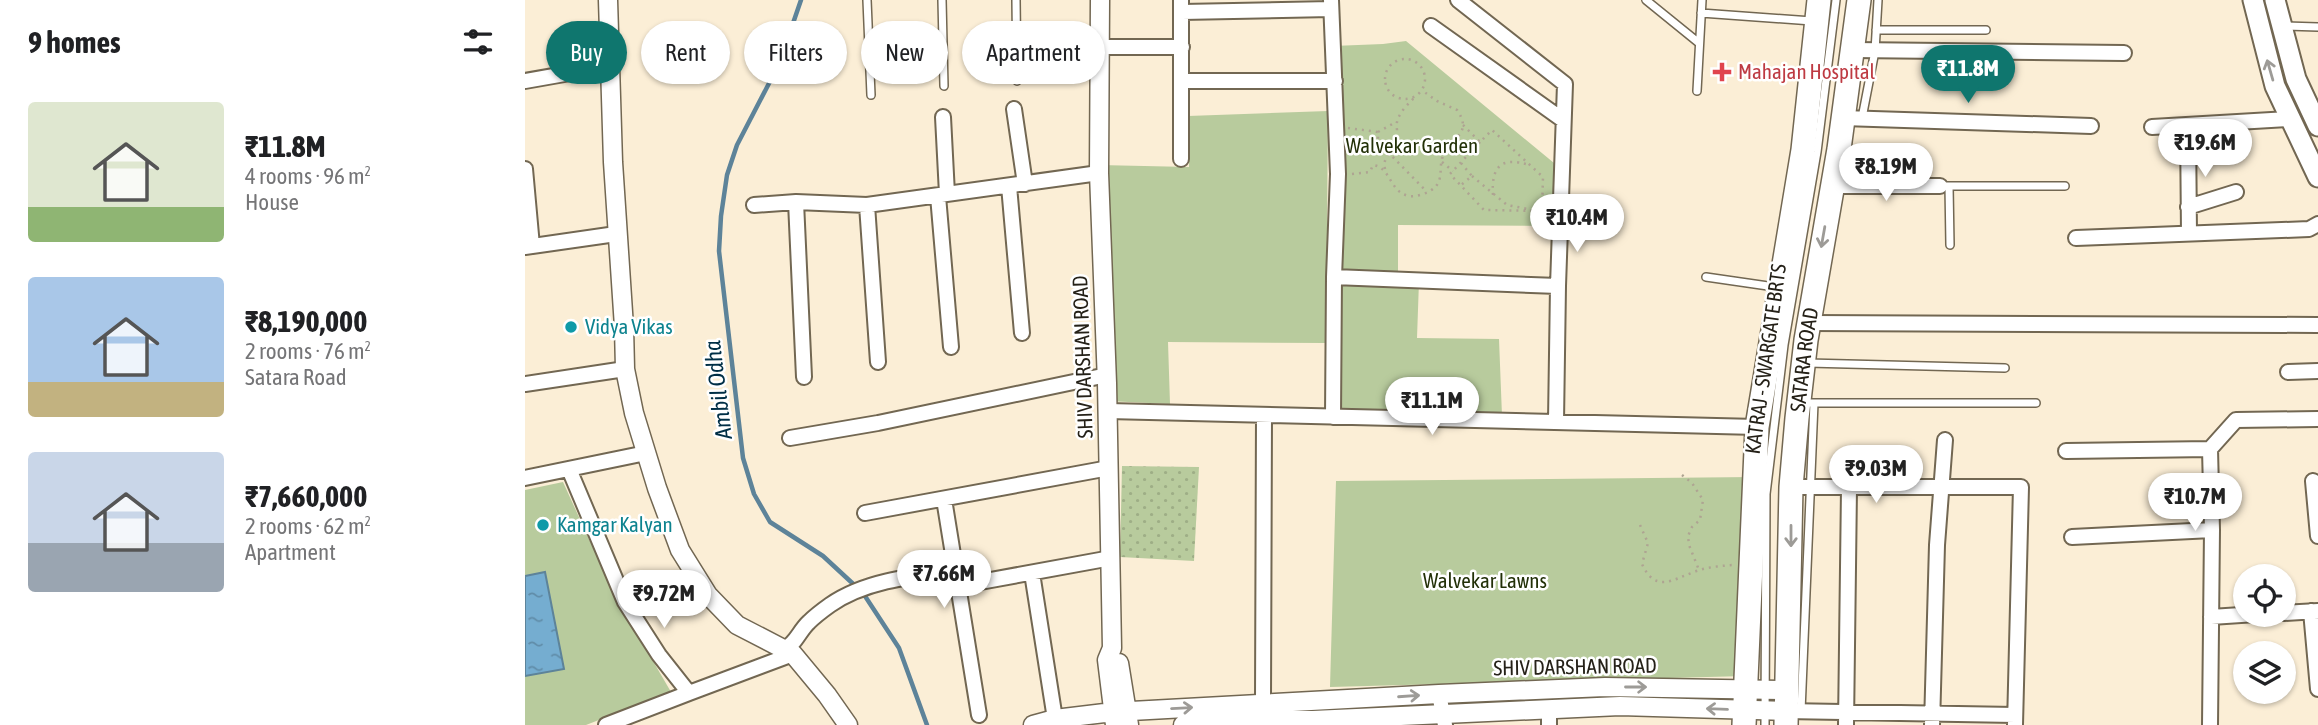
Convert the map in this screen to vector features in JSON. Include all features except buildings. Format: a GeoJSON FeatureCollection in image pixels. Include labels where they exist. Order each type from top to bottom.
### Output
{"type":"FeatureCollection","features":[{"type":"Feature","properties":{"kind":"highway","name":"SATARA ROAD"},"geometry":{"type":"LineString","coordinates":[[1769,708],[1800,487],[1806,403],[1803,363],[1833,186],[1852,119],[1864,51],[1859,0]]}},
{"type":"Feature","properties":{"kind":"highway","name":"SATARA ROAD"},"geometry":{"type":"LineString","coordinates":[[1769,708],[1750,564],[1757,428],[1803,150],[1818,11]]}},
{"type":"Feature","properties":{"kind":"main road"},"geometry":{"type":"LineString","coordinates":[[2253,0],[2275,86],[2318,177]]}},
{"type":"Feature","properties":{"kind":"main road"},"geometry":{"type":"LineString","coordinates":[[2275,0],[2296,79],[2317,122]]}},
{"type":"Feature","properties":{"kind":"street"},"geometry":{"type":"LineString","coordinates":[[608,0],[609,21]]}},
{"type":"Feature","properties":{"kind":"street","name":"SHIV DARSHAN ROAD"},"geometry":{"type":"LineString","coordinates":[[1100,0],[1100,21]]}},
{"type":"Feature","properties":{"kind":"street"},"geometry":{"type":"LineString","coordinates":[[1458,0],[1565,85],[1556,422]]}},
{"type":"Feature","properties":{"kind":"street"},"geometry":{"type":"LineString","coordinates":[[1181,159],[1182,6],[1331,5],[1338,127],[1333,416]]}},
{"type":"Feature","properties":{"kind":"street"},"geometry":{"type":"LineString","coordinates":[[1431,26],[1563,120]]}},
{"type":"Feature","properties":{"kind":"street"},"geometry":{"type":"LineString","coordinates":[[1105,47],[1181,47]]}},
{"type":"Feature","properties":{"kind":"street"},"geometry":{"type":"LineString","coordinates":[[1864,51],[2124,53]]}},
{"type":"Feature","properties":{"kind":"street"},"geometry":{"type":"LineString","coordinates":[[525,80],[546,77]]}},
{"type":"Feature","properties":{"kind":"street"},"geometry":{"type":"LineString","coordinates":[[1181,81],[1335,81]]}},
{"type":"Feature","properties":{"kind":"street"},"geometry":{"type":"LineString","coordinates":[[611,84],[616,234],[625,369],[646,453],[680,551],[708,595],[737,625],[788,652],[827,695],[848,725]]}},
{"type":"Feature","properties":{"kind":"street","name":"SHIV DARSHAN ROAD"},"geometry":{"type":"LineString","coordinates":[[1100,84],[1099,173],[1111,558],[1112,648],[1107,660],[1121,718]]}},
{"type":"Feature","properties":{"kind":"street"},"geometry":{"type":"LineString","coordinates":[[1014,109],[1025,184]]}},
{"type":"Feature","properties":{"kind":"street"},"geometry":{"type":"LineString","coordinates":[[943,117],[943,195],[951,347]]}},
{"type":"Feature","properties":{"kind":"street"},"geometry":{"type":"LineString","coordinates":[[1852,119],[2091,126]]}},
{"type":"Feature","properties":{"kind":"street"},"geometry":{"type":"LineString","coordinates":[[2152,127],[2289,119]]}},
{"type":"Feature","properties":{"kind":"street"},"geometry":{"type":"LineString","coordinates":[[2188,125],[2189,234]]}},
{"type":"Feature","properties":{"kind":"street"},"geometry":{"type":"LineString","coordinates":[[525,169],[528,247],[616,234]]}},
{"type":"Feature","properties":{"kind":"street"},"geometry":{"type":"LineString","coordinates":[[754,205],[796,202],[867,205],[1099,173]]}},
{"type":"Feature","properties":{"kind":"street"},"geometry":{"type":"LineString","coordinates":[[1009,186],[1022,333]]}},
{"type":"Feature","properties":{"kind":"street"},"geometry":{"type":"LineString","coordinates":[[1833,186],[1944,186]]}},
{"type":"Feature","properties":{"kind":"street"},"geometry":{"type":"LineString","coordinates":[[2188,206],[2236,192]]}},
{"type":"Feature","properties":{"kind":"street"},"geometry":{"type":"LineString","coordinates":[[796,202],[804,377]]}},
{"type":"Feature","properties":{"kind":"street"},"geometry":{"type":"LineString","coordinates":[[867,205],[878,362]]}},
{"type":"Feature","properties":{"kind":"street"},"geometry":{"type":"LineString","coordinates":[[2076,238],[2309,229],[2318,223]]}},
{"type":"Feature","properties":{"kind":"street"},"geometry":{"type":"LineString","coordinates":[[1334,277],[1558,286]]}},
{"type":"Feature","properties":{"kind":"street"},"geometry":{"type":"LineString","coordinates":[[1809,323],[2318,325]]}},
{"type":"Feature","properties":{"kind":"street"},"geometry":{"type":"LineString","coordinates":[[525,384],[625,369]]}},
{"type":"Feature","properties":{"kind":"street"},"geometry":{"type":"LineString","coordinates":[[2288,372],[2318,371]]}},
{"type":"Feature","properties":{"kind":"street"},"geometry":{"type":"LineString","coordinates":[[790,438],[892,420],[1107,375]]}},
{"type":"Feature","properties":{"kind":"street"},"geometry":{"type":"LineString","coordinates":[[1108,411],[1757,428]]}},
{"type":"Feature","properties":{"kind":"street"},"geometry":{"type":"LineString","coordinates":[[1263,702],[1264,415]]}},
{"type":"Feature","properties":{"kind":"street"},"geometry":{"type":"LineString","coordinates":[[2210,725],[2210,449],[2236,420],[2318,419]]}},
{"type":"Feature","properties":{"kind":"street"},"geometry":{"type":"LineString","coordinates":[[1932,718],[1945,440]]}},
{"type":"Feature","properties":{"kind":"street"},"geometry":{"type":"LineString","coordinates":[[2066,451],[2210,449]]}},
{"type":"Feature","properties":{"kind":"street"},"geometry":{"type":"LineString","coordinates":[[525,478],[646,453]]}},
{"type":"Feature","properties":{"kind":"street"},"geometry":{"type":"LineString","coordinates":[[865,513],[1109,468]]}},
{"type":"Feature","properties":{"kind":"street"},"geometry":{"type":"LineString","coordinates":[[569,469],[625,602],[659,655],[689,693]]}},
{"type":"Feature","properties":{"kind":"street"},"geometry":{"type":"LineString","coordinates":[[2313,481],[2318,536]]}},
{"type":"Feature","properties":{"kind":"street"},"geometry":{"type":"LineString","coordinates":[[1769,708],[1846,719],[2015,720],[2021,487],[1800,487]]}},
{"type":"Feature","properties":{"kind":"street"},"geometry":{"type":"LineString","coordinates":[[1846,719],[1849,488]]}},
{"type":"Feature","properties":{"kind":"street"},"geometry":{"type":"LineString","coordinates":[[944,499],[979,715]]}},
{"type":"Feature","properties":{"kind":"street"},"geometry":{"type":"LineString","coordinates":[[2072,537],[2212,530]]}},
{"type":"Feature","properties":{"kind":"street"},"geometry":{"type":"LineString","coordinates":[[958,586],[1111,558]]}},
{"type":"Feature","properties":{"kind":"street"},"geometry":{"type":"LineString","coordinates":[[606,725],[788,652],[807,623],[842,598],[888,580],[956,571]]}},
{"type":"Feature","properties":{"kind":"street"},"geometry":{"type":"LineString","coordinates":[[1032,573],[1055,719]]}},
{"type":"Feature","properties":{"kind":"street"},"geometry":{"type":"LineString","coordinates":[[2296,612],[2315,611],[2318,689]]}},
{"type":"Feature","properties":{"kind":"street"},"geometry":{"type":"LineString","coordinates":[[2211,617],[2233,616]]}},
{"type":"Feature","properties":{"kind":"street","name":"SHIV DARSHAN ROAD"},"geometry":{"type":"LineString","coordinates":[[1033,725],[1055,719],[1121,718],[1263,702],[1605,687],[1769,708]]}},
{"type":"Feature","properties":{"kind":"street"},"geometry":{"type":"LineString","coordinates":[[1439,694],[1444,720]]}},
{"type":"Feature","properties":{"kind":"street","name":"SHIV DARSHAN ROAD"},"geometry":{"type":"LineString","coordinates":[[1183,725],[1263,720],[1549,717],[1620,706],[1769,708]]}},
{"type":"Feature","properties":{"kind":"lane"},"geometry":{"type":"LineString","coordinates":[[867,0],[871,95]]}},
{"type":"Feature","properties":{"kind":"lane"},"geometry":{"type":"LineString","coordinates":[[942,0],[944,86]]}},
{"type":"Feature","properties":{"kind":"lane"},"geometry":{"type":"LineString","coordinates":[[1016,0],[1016,21]]}},
{"type":"Feature","properties":{"kind":"lane"},"geometry":{"type":"LineString","coordinates":[[1646,0],[1699,43]]}},
{"type":"Feature","properties":{"kind":"lane"},"geometry":{"type":"LineString","coordinates":[[1697,91],[1702,0]]}},
{"type":"Feature","properties":{"kind":"lane","name":"KATRAJ - SWARGATE BRTS"},"geometry":{"type":"LineString","coordinates":[[1769,708],[1766,494],[1784,345],[1817,152],[1836,0]]}},
{"type":"Feature","properties":{"kind":"lane"},"geometry":{"type":"LineString","coordinates":[[1864,51],[1876,30],[1878,0]]}},
{"type":"Feature","properties":{"kind":"lane"},"geometry":{"type":"LineString","coordinates":[[1701,13],[1818,11]]}},
{"type":"Feature","properties":{"kind":"lane"},"geometry":{"type":"LineString","coordinates":[[2281,26],[2318,27]]}},
{"type":"Feature","properties":{"kind":"lane"},"geometry":{"type":"LineString","coordinates":[[1876,30],[1986,30]]}},
{"type":"Feature","properties":{"kind":"lane"},"geometry":{"type":"LineString","coordinates":[[1950,244],[1944,186],[2065,186]]}},
{"type":"Feature","properties":{"kind":"lane"},"geometry":{"type":"LineString","coordinates":[[1706,278],[1779,288]]}},
{"type":"Feature","properties":{"kind":"lane"},"geometry":{"type":"LineString","coordinates":[[1803,363],[2005,368]]}},
{"type":"Feature","properties":{"kind":"lane"},"geometry":{"type":"LineString","coordinates":[[1806,403],[2036,403]]}},
{"type":"Feature","properties":{"kind":"path"},"geometry":{"type":"LineString","coordinates":[[1416,96],[1402,98],[1389,92],[1386,75],[1389,65],[1403,59],[1412,60],[1419,64],[1425,78],[1423,91],[1402,112],[1397,121],[1396,142],[1387,152],[1383,165],[1389,181],[1398,192],[1410,196],[1438,186],[1442,177],[1443,154],[1461,132],[1463,125]]}},
{"type":"Feature","properties":{"kind":"path"},"geometry":{"type":"LineString","coordinates":[[1423,91],[1457,110],[1463,125],[1480,142]]}},
{"type":"Feature","properties":{"kind":"path"},"geometry":{"type":"LineString","coordinates":[[1338,127],[1378,132],[1397,121]]}},
{"type":"Feature","properties":{"kind":"path"},"geometry":{"type":"LineString","coordinates":[[1492,130],[1543,177],[1542,211],[1484,210],[1450,174],[1461,163],[1492,130]]}},
{"type":"Feature","properties":{"kind":"path"},"geometry":{"type":"LineString","coordinates":[[1378,132],[1378,142],[1427,192]]}},
{"type":"Feature","properties":{"kind":"path"},"geometry":{"type":"LineString","coordinates":[[1337,144],[1378,142]]}},
{"type":"Feature","properties":{"kind":"path"},"geometry":{"type":"LineString","coordinates":[[1442,162],[1453,171]]}},
{"type":"Feature","properties":{"kind":"path"},"geometry":{"type":"LineString","coordinates":[[1493,195],[1492,180],[1496,168],[1508,162],[1533,166]]}},
{"type":"Feature","properties":{"kind":"path"},"geometry":{"type":"LineString","coordinates":[[1461,163],[1472,176],[1507,205],[1536,211]]}},
{"type":"Feature","properties":{"kind":"path"},"geometry":{"type":"LineString","coordinates":[[1338,174],[1366,173],[1370,172],[1373,166],[1379,166],[1385,171]]}},
{"type":"Feature","properties":{"kind":"path"},"geometry":{"type":"LineString","coordinates":[[1461,186],[1472,176]]}},
{"type":"Feature","properties":{"kind":"path"},"geometry":{"type":"LineString","coordinates":[[1682,475],[1692,483],[1703,500],[1700,520],[1692,527],[1688,536],[1699,570]]}},
{"type":"Feature","properties":{"kind":"path"},"geometry":{"type":"LineString","coordinates":[[1640,525],[1648,543],[1642,564],[1646,574],[1656,581],[1669,583],[1699,570],[1750,564]]}},
{"type":"Feature","properties":{"kind":"green space","name":"Walvekar Garden"},"geometry":{"type":"Polygon","coordinates":[[[1406,41],[1554,163],[1552,226],[1398,225],[1398,280],[1334,277],[1333,46],[1406,41]]]}},
{"type":"Feature","properties":{"kind":"green space"},"geometry":{"type":"Polygon","coordinates":[[[1328,111],[1326,343],[1168,342],[1170,404],[1108,401],[1099,165],[1189,167],[1188,116],[1328,111]]]}},
{"type":"Feature","properties":{"kind":"green space"},"geometry":{"type":"Polygon","coordinates":[[[1419,281],[1417,338],[1499,339],[1502,416],[1333,417],[1334,283],[1419,281]]]}},
{"type":"Feature","properties":{"kind":"green space"},"geometry":{"type":"Polygon","coordinates":[[[1122,466],[1199,467],[1194,561],[1120,557],[1122,466]]]}},
{"type":"Feature","properties":{"kind":"green space","name":"Walvekar Lawns"},"geometry":{"type":"Polygon","coordinates":[[[1754,477],[1746,676],[1330,687],[1336,481],[1754,477]]]}},
{"type":"Feature","properties":{"kind":"green space"},"geometry":{"type":"Polygon","coordinates":[[[563,482],[614,594],[671,692],[586,725],[525,725],[525,490],[563,482]]]}},
{"type":"Feature","properties":{"kind":"water"},"geometry":{"type":"Polygon","coordinates":[[[545,572],[564,669],[525,676],[525,576],[545,572]]]}},
{"type":"Feature","properties":{"kind":"waterway","name":"Ambil Odha"},"geometry":{"type":"LineString","coordinates":[[801,0],[779,64],[737,145],[727,175],[721,216],[719,251],[743,458],[754,494],[770,522],[823,556],[863,593],[899,648],[927,725]]}},
{"type":"Feature","properties":{"kind":"place","name":"Mahajan Hospital"},"geometry":{"type":"Point","coordinates":[1722,72]}},
{"type":"Feature","properties":{"kind":"place","name":"Vidya Vikas"},"geometry":{"type":"Point","coordinates":[571,327]}},
{"type":"Feature","properties":{"kind":"place","name":"Kamgar Kalyan"},"geometry":{"type":"Point","coordinates":[543,525]}}]}
